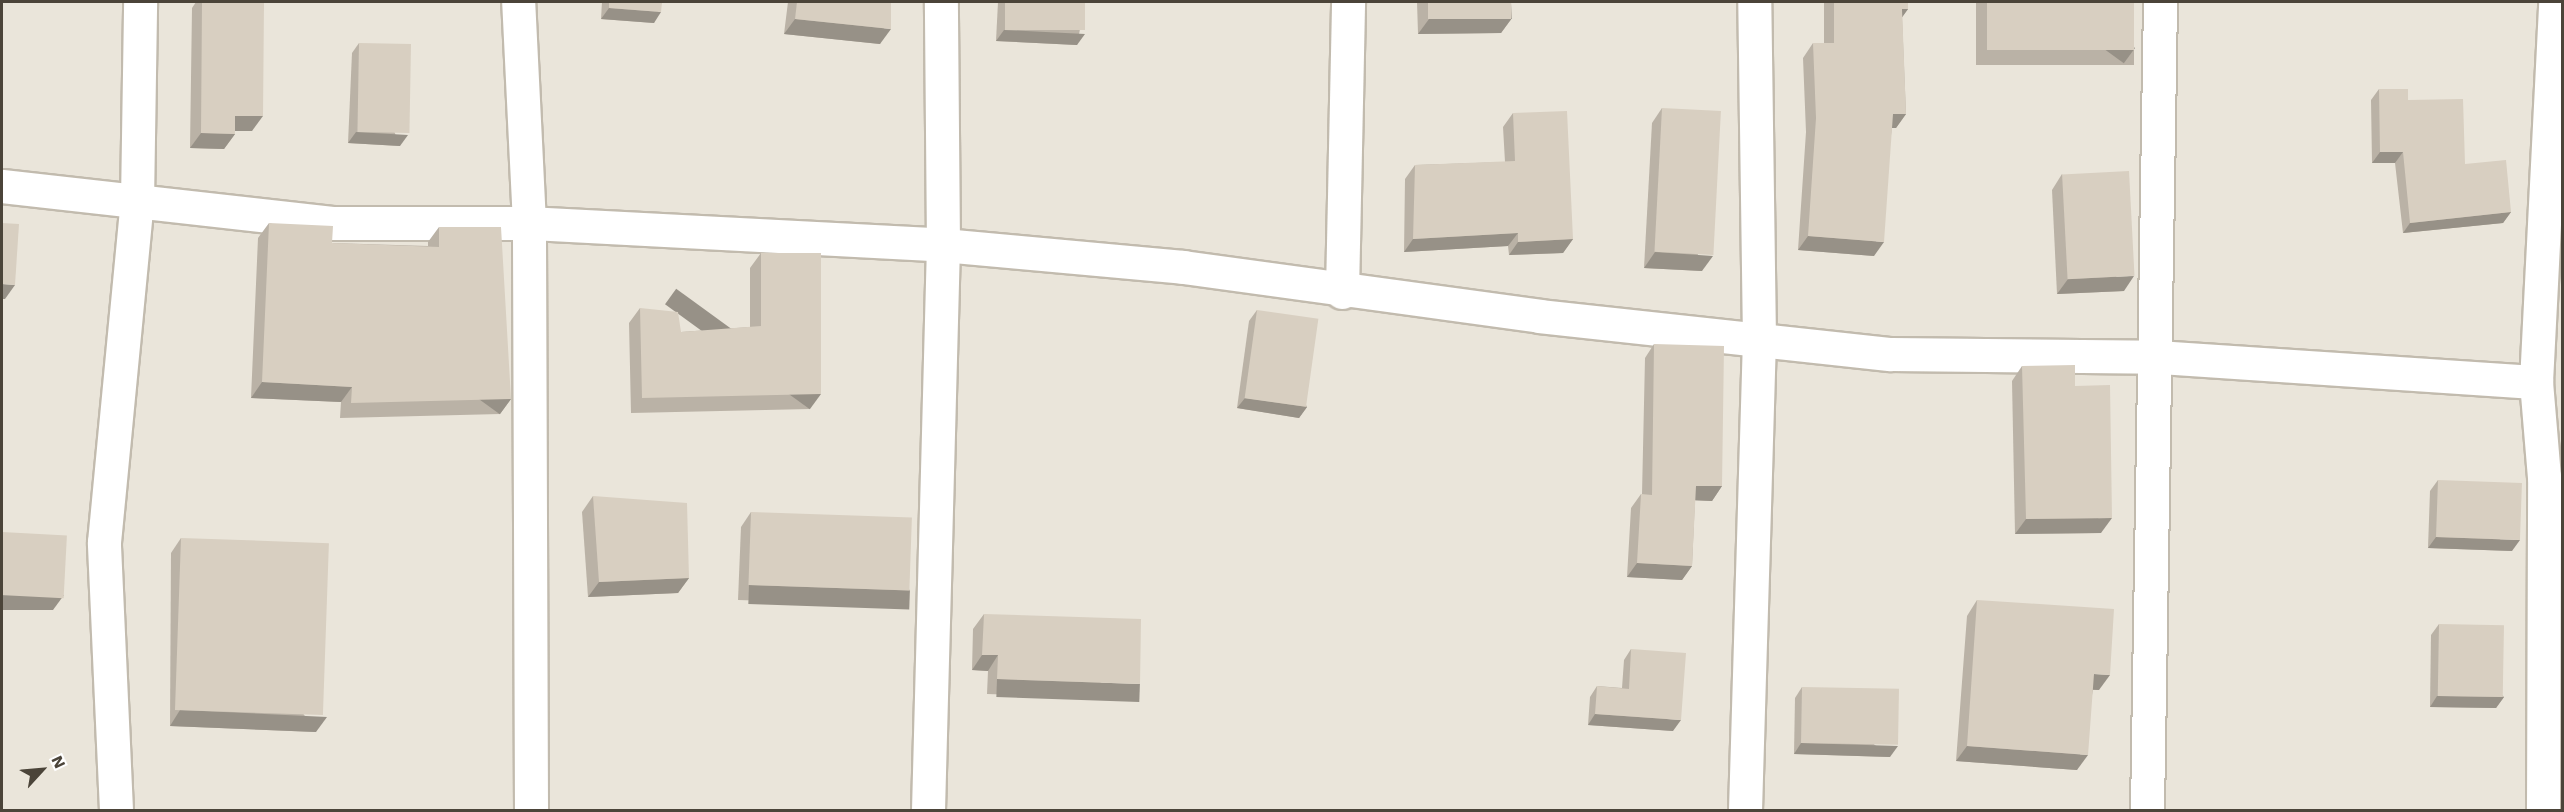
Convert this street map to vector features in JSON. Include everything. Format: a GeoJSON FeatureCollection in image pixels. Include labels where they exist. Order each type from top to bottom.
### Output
{"type":"FeatureCollection","features":[{"type":"Feature","properties":{"kind":"street"},"geometry":{"type":"LineString","coordinates":[[116,810],[104,542],[137,201],[140,2]]}},
{"type":"Feature","properties":{"kind":"street"},"geometry":{"type":"LineString","coordinates":[[518,2],[529,223],[531,810]]}},
{"type":"Feature","properties":{"kind":"street"},"geometry":{"type":"LineString","coordinates":[[928,810],[943,245],[941,2]]}},
{"type":"Feature","properties":{"kind":"street"},"geometry":{"type":"LineString","coordinates":[[1342,292],[1348,2]]}},
{"type":"Feature","properties":{"kind":"street"},"geometry":{"type":"LineString","coordinates":[[1745,810],[1759,340],[1754,2]]}},
{"type":"Feature","properties":{"kind":"street"},"geometry":{"type":"LineString","coordinates":[[2147,810],[2158,357],[2160,2]]}},
{"type":"Feature","properties":{"kind":"street"},"geometry":{"type":"LineString","coordinates":[[2543,810],[2553,478],[2536,382],[2557,85],[2555,2]]}},
{"type":"Feature","properties":{"kind":"street"},"geometry":{"type":"LineString","coordinates":[[2,186],[333,223],[529,223],[943,245],[1183,267],[1342,292],[1891,354],[2158,357],[2536,382]]}},
{"type":"Feature","properties":{"kind":"shaded area"},"geometry":{"type":"Polygon","coordinates":[[[2,2],[2562,2],[2562,810],[2,810],[2,2]]]}},
{"type":"Feature","properties":{"kind":"building"},"geometry":{"type":"Polygon","coordinates":[[[202,2],[264,2],[263,116],[235,116],[235,134],[201,133],[202,2]]]}},
{"type":"Feature","properties":{"kind":"building"},"geometry":{"type":"Polygon","coordinates":[[[609,2],[662,2],[661,12],[609,8],[609,2]]]}},
{"type":"Feature","properties":{"kind":"building"},"geometry":{"type":"Polygon","coordinates":[[[797,2],[891,2],[891,29],[795,19],[797,2]]]}},
{"type":"Feature","properties":{"kind":"building"},"geometry":{"type":"Polygon","coordinates":[[[1005,2],[1085,2],[1085,30],[1005,30],[1005,2]]]}},
{"type":"Feature","properties":{"kind":"building"},"geometry":{"type":"Polygon","coordinates":[[[1428,2],[1511,2],[1511,19],[1428,19],[1428,2]]]}},
{"type":"Feature","properties":{"kind":"building"},"geometry":{"type":"Polygon","coordinates":[[[1834,2],[1908,2],[1908,9],[1902,9],[1906,114],[1893,114],[1884,242],[1808,236],[1816,118],[1813,43],[1834,43],[1834,2]]]}},
{"type":"Feature","properties":{"kind":"building"},"geometry":{"type":"Polygon","coordinates":[[[1987,2],[2134,2],[2134,50],[1987,50],[1987,2]]]}},
{"type":"Feature","properties":{"kind":"building"},"geometry":{"type":"Polygon","coordinates":[[[359,43],[411,44],[409,133],[357,132],[359,43]]]}},
{"type":"Feature","properties":{"kind":"building"},"geometry":{"type":"Polygon","coordinates":[[[2379,89],[2408,89],[2408,100],[2463,99],[2465,164],[2506,160],[2511,212],[2410,223],[2403,152],[2380,152],[2379,89]]]}},
{"type":"Feature","properties":{"kind":"building"},"geometry":{"type":"Polygon","coordinates":[[[1662,108],[1721,111],[1713,255],[1654,252],[1662,108]]]}},
{"type":"Feature","properties":{"kind":"building"},"geometry":{"type":"Polygon","coordinates":[[[1567,111],[1573,239],[1518,242],[1518,233],[1413,239],[1415,165],[1515,161],[1513,113],[1567,111]]]}},
{"type":"Feature","properties":{"kind":"building"},"geometry":{"type":"Polygon","coordinates":[[[2129,171],[2134,276],[2068,279],[2062,175],[2129,171]]]}},
{"type":"Feature","properties":{"kind":"building"},"geometry":{"type":"Polygon","coordinates":[[[2,223],[19,224],[15,285],[2,284],[2,223]]]}},
{"type":"Feature","properties":{"kind":"building"},"geometry":{"type":"Polygon","coordinates":[[[269,223],[333,226],[332,243],[439,247],[439,227],[501,227],[511,399],[351,403],[352,387],[262,382],[269,223]]]}},
{"type":"Feature","properties":{"kind":"building"},"geometry":{"type":"Polygon","coordinates":[[[761,253],[821,253],[821,394],[642,398],[640,308],[678,312],[681,332],[761,326],[761,253]]]}},
{"type":"Feature","properties":{"kind":"building"},"geometry":{"type":"Polygon","coordinates":[[[1257,310],[1318,319],[1306,407],[1245,398],[1257,310]]]}},
{"type":"Feature","properties":{"kind":"building"},"geometry":{"type":"Polygon","coordinates":[[[1654,344],[1724,346],[1722,486],[1696,486],[1692,566],[1637,563],[1641,494],[1652,495],[1654,344]]]}},
{"type":"Feature","properties":{"kind":"building"},"geometry":{"type":"Polygon","coordinates":[[[2075,365],[2075,386],[2110,385],[2112,518],[2026,519],[2022,366],[2075,365]]]}},
{"type":"Feature","properties":{"kind":"building"},"geometry":{"type":"Polygon","coordinates":[[[2438,480],[2522,483],[2520,540],[2436,537],[2438,480]]]}},
{"type":"Feature","properties":{"kind":"building"},"geometry":{"type":"Polygon","coordinates":[[[593,496],[687,503],[689,578],[599,582],[593,496]]]}},
{"type":"Feature","properties":{"kind":"building"},"geometry":{"type":"Polygon","coordinates":[[[751,512],[912,518],[909,591],[748,585],[751,512]]]}},
{"type":"Feature","properties":{"kind":"building"},"geometry":{"type":"Polygon","coordinates":[[[2,532],[67,535],[64,598],[2,595],[2,532]]]}},
{"type":"Feature","properties":{"kind":"building"},"geometry":{"type":"Polygon","coordinates":[[[181,538],[329,543],[323,715],[175,710],[181,538]]]}},
{"type":"Feature","properties":{"kind":"building"},"geometry":{"type":"Polygon","coordinates":[[[1977,600],[2114,609],[2110,675],[2094,674],[2088,755],[1967,746],[1977,600]]]}},
{"type":"Feature","properties":{"kind":"building"},"geometry":{"type":"Polygon","coordinates":[[[984,614],[1141,619],[1140,684],[997,679],[998,655],[982,655],[984,614]]]}},
{"type":"Feature","properties":{"kind":"building"},"geometry":{"type":"Polygon","coordinates":[[[2439,624],[2504,625],[2503,697],[2438,696],[2439,624]]]}},
{"type":"Feature","properties":{"kind":"building"},"geometry":{"type":"Polygon","coordinates":[[[1631,649],[1686,653],[1681,720],[1595,714],[1597,686],[1629,689],[1631,649]]]}},
{"type":"Feature","properties":{"kind":"building"},"geometry":{"type":"Polygon","coordinates":[[[1802,687],[1899,689],[1898,745],[1801,743],[1802,687]]]}}]}
